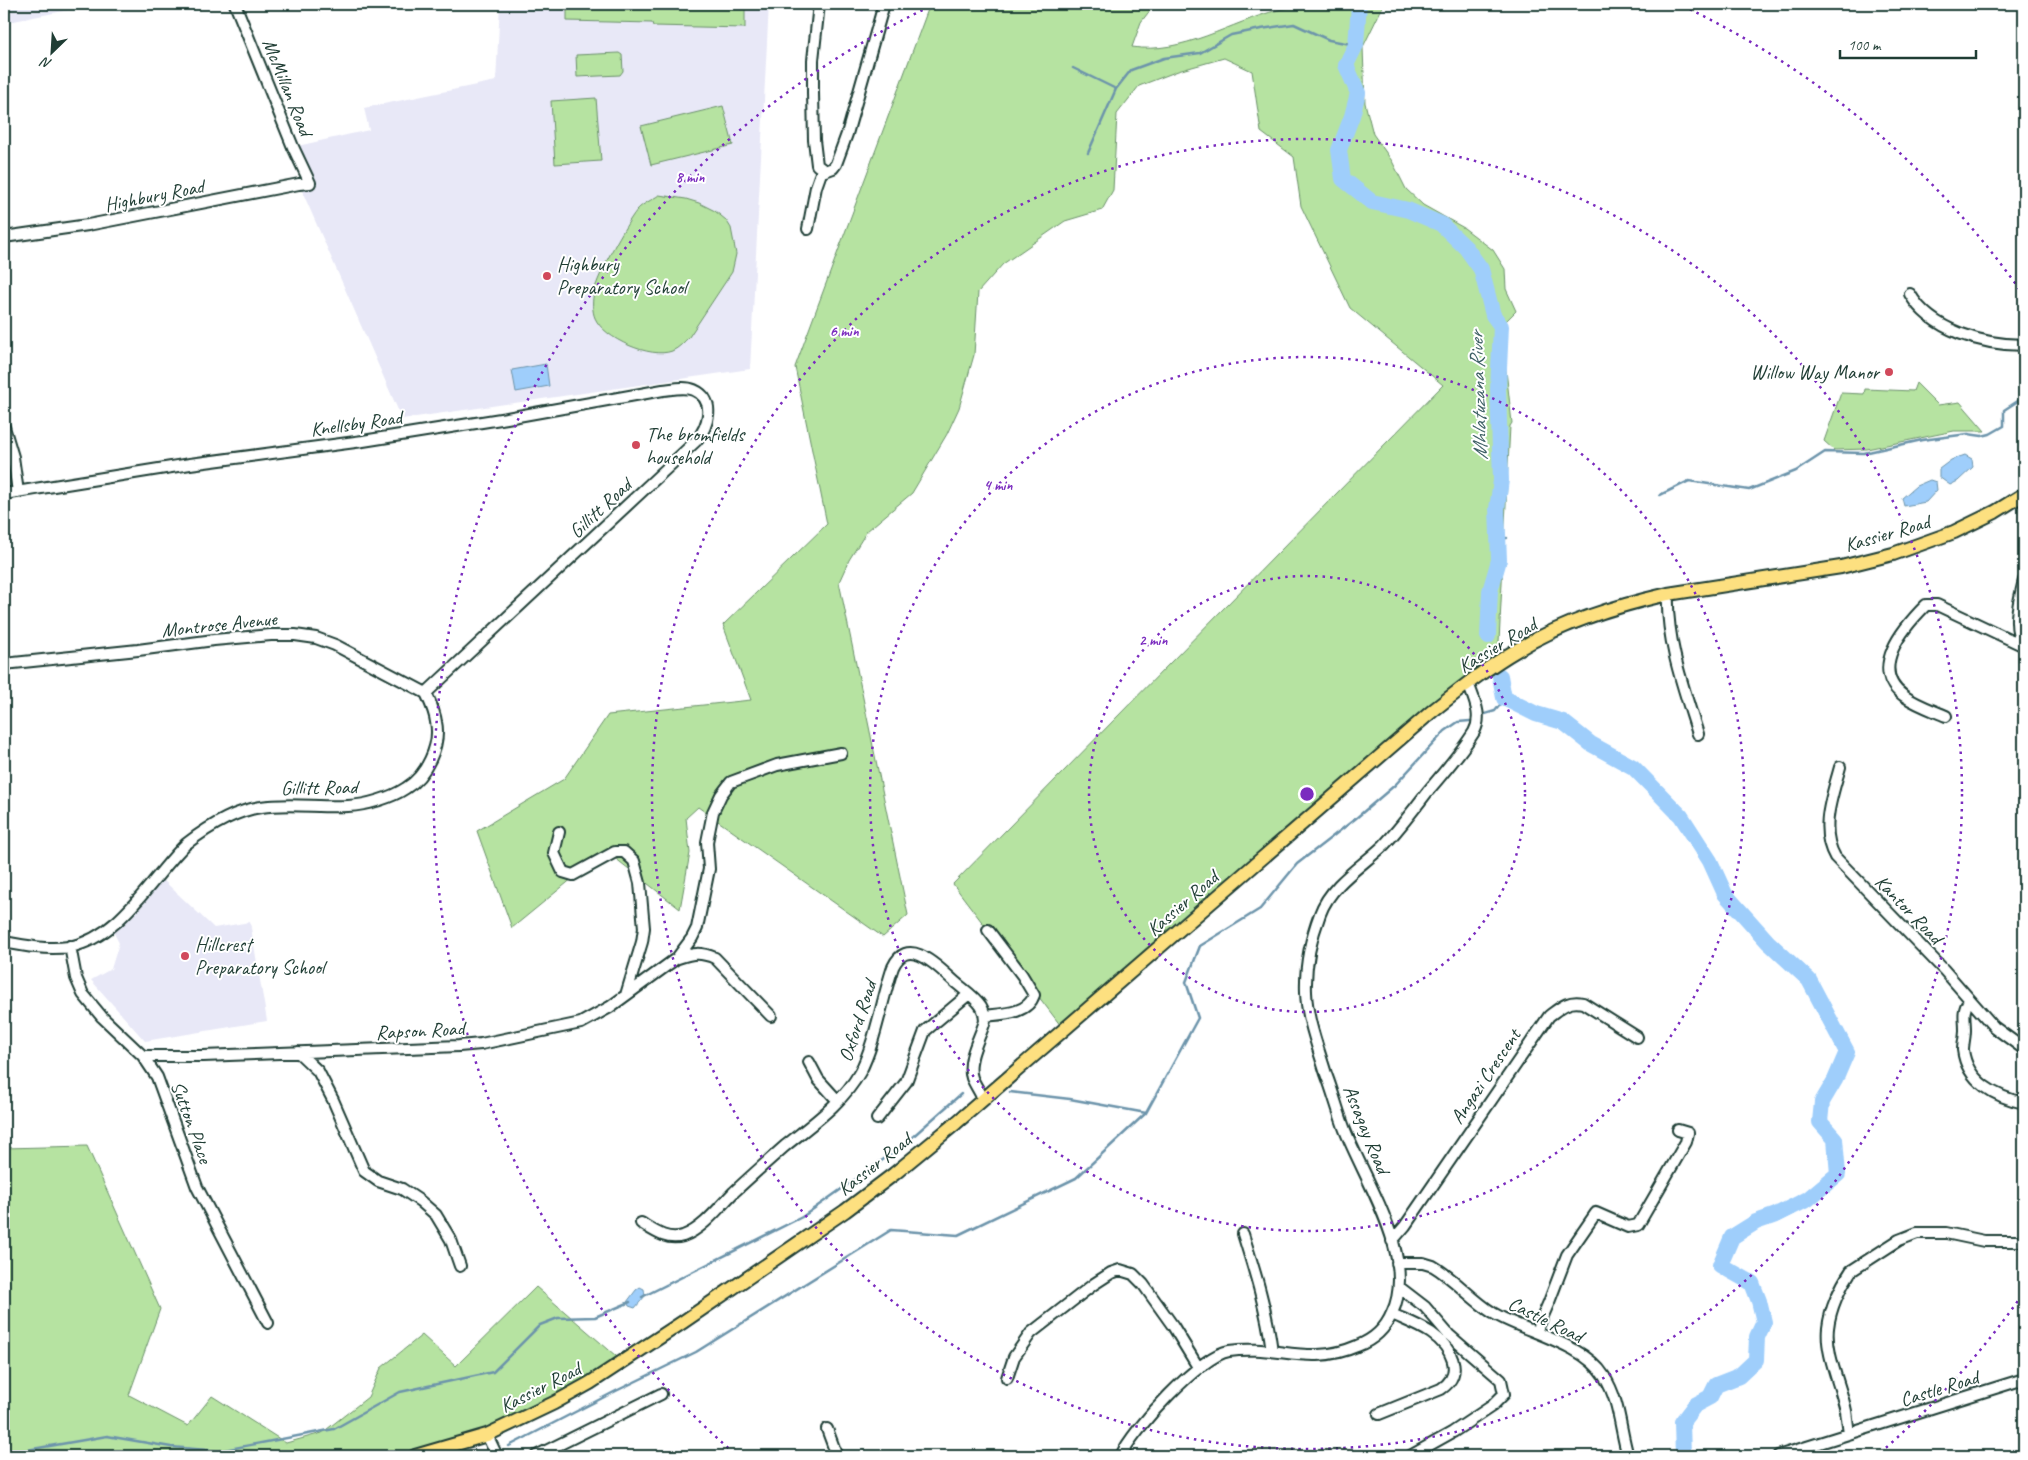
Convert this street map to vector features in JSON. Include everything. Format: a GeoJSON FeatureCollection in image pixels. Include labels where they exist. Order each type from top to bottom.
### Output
{"type":"FeatureCollection","features":[{"type":"Feature","properties":{"kind":"main road","name":"Kassier Road"},"geometry":{"type":"LineString","coordinates":[[415,1456],[487,1434],[522,1419],[578,1390],[690,1317],[845,1211],[894,1174],[983,1099],[1430,713],[1519,649],[1572,624],[1606,611],[1668,594],[1841,566],[1893,554],[1954,532],[1995,512],[2024,494]]}},
{"type":"Feature","properties":{"kind":"street","name":"McMillan Road"},"geometry":{"type":"LineString","coordinates":[[235,4],[293,147],[310,183]]}},
{"type":"Feature","properties":{"kind":"street"},"geometry":{"type":"LineString","coordinates":[[819,4],[814,60],[813,117],[815,160],[822,170],[829,170],[836,164],[848,134],[884,4]]}},
{"type":"Feature","properties":{"kind":"street"},"geometry":{"type":"LineString","coordinates":[[808,230],[816,187],[822,170]]}},
{"type":"Feature","properties":{"kind":"street","name":"Highbury Road"},"geometry":{"type":"LineString","coordinates":[[4,237],[88,225],[290,185],[310,183]]}},
{"type":"Feature","properties":{"kind":"street"},"geometry":{"type":"LineString","coordinates":[[1910,294],[1916,306],[1950,328],[1983,340],[2024,345]]}},
{"type":"Feature","properties":{"kind":"street","name":"Knellsby Road"},"geometry":{"type":"LineString","coordinates":[[4,494],[182,465],[363,441],[663,390],[680,388],[693,390],[704,398],[706,404]]}},
{"type":"Feature","properties":{"kind":"street","name":"Gillitt Road"},"geometry":{"type":"LineString","coordinates":[[4,942],[36,948],[70,946],[93,938],[117,922],[186,844],[206,830],[234,815],[262,807],[281,805],[349,806],[371,803],[407,788],[425,768],[434,748],[437,722],[426,693],[696,441],[708,421],[709,413],[706,404]]}},
{"type":"Feature","properties":{"kind":"street"},"geometry":{"type":"LineString","coordinates":[[4,427],[11,452],[18,492]]}},
{"type":"Feature","properties":{"kind":"street"},"geometry":{"type":"LineString","coordinates":[[2024,580],[2017,629],[2019,638],[2024,646]]}},
{"type":"Feature","properties":{"kind":"street"},"geometry":{"type":"LineString","coordinates":[[1668,594],[1667,614],[1679,675],[1698,734]]}},
{"type":"Feature","properties":{"kind":"street"},"geometry":{"type":"LineString","coordinates":[[1946,716],[1915,702],[1899,692],[1890,678],[1888,670],[1894,643],[1926,605],[1937,605],[2024,646]]}},
{"type":"Feature","properties":{"kind":"street","name":"Montrose Avenue"},"geometry":{"type":"LineString","coordinates":[[4,664],[214,640],[295,635],[316,638],[334,645],[426,693]]}},
{"type":"Feature","properties":{"kind":"street","name":"Assagay Road"},"geometry":{"type":"LineString","coordinates":[[1121,1456],[1142,1425],[1198,1367],[1209,1359],[1230,1351],[1272,1351],[1317,1356],[1349,1350],[1368,1342],[1377,1335],[1392,1314],[1399,1287],[1397,1263],[1392,1241],[1345,1131],[1312,1031],[1306,992],[1310,946],[1321,911],[1336,889],[1384,844],[1474,732],[1479,717],[1468,684]]}},
{"type":"Feature","properties":{"kind":"street","name":"Rapson Road"},"geometry":{"type":"LineString","coordinates":[[142,1056],[204,1056],[481,1044],[581,1023],[604,1011],[677,958],[692,938],[697,928],[709,869],[707,842],[712,812],[731,782],[777,765],[841,753]]}},
{"type":"Feature","properties":{"kind":"street","name":"Kantor Road"},"geometry":{"type":"LineString","coordinates":[[1840,768],[1827,818],[1828,838],[1835,857],[1944,970],[1994,1027],[2024,1049]]}},
{"type":"Feature","properties":{"kind":"street"},"geometry":{"type":"LineString","coordinates":[[559,832],[554,853],[563,872],[573,875],[616,852],[624,852],[634,861],[640,883],[644,928],[642,942],[626,995]]}},
{"type":"Feature","properties":{"kind":"street"},"geometry":{"type":"LineString","coordinates":[[983,1099],[972,1078],[971,1064],[985,1016],[1019,1011],[1031,1001],[1034,995],[988,930]]}},
{"type":"Feature","properties":{"kind":"street","name":"Sutton Place"},"geometry":{"type":"LineString","coordinates":[[70,946],[76,978],[83,994],[102,1017],[142,1056],[157,1077],[197,1187],[268,1323]]}},
{"type":"Feature","properties":{"kind":"street","name":"Rapson Road"},"geometry":{"type":"LineString","coordinates":[[677,958],[692,953],[704,953],[715,958],[771,1016]]}},
{"type":"Feature","properties":{"kind":"street","name":"Oxford Road"},"geometry":{"type":"LineString","coordinates":[[641,1223],[657,1233],[667,1236],[675,1237],[690,1232],[704,1222],[735,1192],[838,1102],[854,1082],[864,1062],[898,957],[908,953],[924,957],[969,994],[980,1005],[985,1016]]}},
{"type":"Feature","properties":{"kind":"street"},"geometry":{"type":"LineString","coordinates":[[877,1119],[906,1082],[925,1031],[969,994]]}},
{"type":"Feature","properties":{"kind":"street"},"geometry":{"type":"LineString","coordinates":[[1969,1000],[1963,1014],[1965,1031],[1963,1049],[1969,1068],[1981,1085],[1995,1094],[2024,1103]]}},
{"type":"Feature","properties":{"kind":"street","name":"Angazi Crescent"},"geometry":{"type":"LineString","coordinates":[[1392,1241],[1405,1226],[1549,1016],[1566,1004],[1583,1003],[1637,1038]]}},
{"type":"Feature","properties":{"kind":"street"},"geometry":{"type":"LineString","coordinates":[[298,1052],[318,1071],[333,1100],[364,1171],[378,1181],[402,1189],[436,1215],[451,1240],[460,1266]]}},
{"type":"Feature","properties":{"kind":"street"},"geometry":{"type":"LineString","coordinates":[[809,1062],[818,1080],[838,1102]]}},
{"type":"Feature","properties":{"kind":"street"},"geometry":{"type":"LineString","coordinates":[[1536,1332],[1567,1255],[1597,1213],[1628,1227],[1638,1225],[1686,1142],[1688,1133],[1678,1130]]}},
{"type":"Feature","properties":{"kind":"street"},"geometry":{"type":"LineString","coordinates":[[1849,1434],[1846,1410],[1832,1364],[1827,1330],[1832,1309],[1846,1278],[1851,1272],[1899,1240],[1917,1233],[1946,1233],[1992,1242],[2024,1241]]}},
{"type":"Feature","properties":{"kind":"street"},"geometry":{"type":"LineString","coordinates":[[1243,1234],[1261,1296],[1272,1351]]}},
{"type":"Feature","properties":{"kind":"street","name":"Castle Road"},"geometry":{"type":"LineString","coordinates":[[1397,1263],[1423,1263],[1433,1266],[1494,1314],[1536,1332],[1574,1351],[1588,1361],[1603,1374],[1615,1399],[1628,1456]]}},
{"type":"Feature","properties":{"kind":"street"},"geometry":{"type":"LineString","coordinates":[[1007,1378],[1014,1357],[1031,1333],[1094,1284],[1111,1273],[1120,1270],[1133,1274],[1143,1284],[1173,1326],[1198,1367]]}},
{"type":"Feature","properties":{"kind":"street"},"geometry":{"type":"LineString","coordinates":[[1399,1287],[1425,1307],[1449,1335],[1501,1380],[1504,1389],[1504,1394],[1492,1406],[1453,1432],[1410,1456]]}},
{"type":"Feature","properties":{"kind":"street"},"geometry":{"type":"LineString","coordinates":[[1379,1414],[1442,1389],[1450,1384],[1455,1367],[1451,1356],[1441,1341],[1416,1324],[1392,1314]]}},
{"type":"Feature","properties":{"kind":"street","name":"Castle Road"},"geometry":{"type":"LineString","coordinates":[[1778,1456],[1798,1453],[1849,1434],[2024,1379]]}},
{"type":"Feature","properties":{"kind":"street"},"geometry":{"type":"LineString","coordinates":[[536,1456],[661,1394]]}},
{"type":"Feature","properties":{"kind":"street"},"geometry":{"type":"LineString","coordinates":[[827,1429],[837,1456]]}},
{"type":"Feature","properties":{"kind":"street"},"geometry":{"type":"LineString","coordinates":[[487,1434],[497,1456]]}},
{"type":"Feature","properties":{"kind":"shaded area"},"geometry":{"type":"Polygon","coordinates":[[[4,4],[98,4],[4,23],[4,4]]]}},
{"type":"Feature","properties":{"kind":"shaded area","name":"Highbury Preparatory School"},"geometry":{"type":"Polygon","coordinates":[[[500,4],[769,4],[750,369],[402,419],[299,184],[310,183],[293,147],[369,130],[364,108],[496,81],[500,4]]]}},
{"type":"Feature","properties":{"kind":"shaded area","name":"Hillcrest Preparatory School"},"geometry":{"type":"Polygon","coordinates":[[[161,878],[214,928],[250,922],[267,1021],[145,1041],[91,980],[111,969],[119,943],[112,929],[161,878]]]}},
{"type":"Feature","properties":{"kind":"green space"},"geometry":{"type":"Polygon","coordinates":[[[567,4],[745,4],[745,28],[653,26],[652,23],[567,21],[567,4]]]}},
{"type":"Feature","properties":{"kind":"green space"},"geometry":{"type":"Polygon","coordinates":[[[930,4],[1155,4],[1141,22],[1132,47],[1151,48],[1188,42],[1260,15],[1291,7],[1331,4],[1384,4],[1363,47],[1365,103],[1373,134],[1392,161],[1406,189],[1423,205],[1464,228],[1493,250],[1505,269],[1506,289],[1516,311],[1501,326],[1512,423],[1510,426],[1498,662],[1064,1030],[953,884],[1443,385],[1350,308],[1301,206],[1294,157],[1261,132],[1252,71],[1224,58],[1178,71],[1139,86],[1117,114],[1113,190],[1102,210],[1065,221],[1003,264],[978,292],[974,355],[959,408],[947,434],[912,493],[867,531],[849,560],[839,582],[908,915],[883,937],[698,807],[686,818],[690,853],[680,909],[606,851],[512,928],[477,831],[564,779],[608,715],[751,700],[723,625],[827,524],[795,367],[930,4]]]}},
{"type":"Feature","properties":{"kind":"green space"},"geometry":{"type":"Polygon","coordinates":[[[619,53],[622,55],[623,71],[620,75],[577,77],[576,55],[619,53]]]}},
{"type":"Feature","properties":{"kind":"green space"},"geometry":{"type":"Polygon","coordinates":[[[596,98],[601,161],[555,164],[551,101],[596,98]]]}},
{"type":"Feature","properties":{"kind":"green space"},"geometry":{"type":"Polygon","coordinates":[[[723,106],[733,145],[651,165],[641,126],[723,106]]]}},
{"type":"Feature","properties":{"kind":"green space"},"geometry":{"type":"Polygon","coordinates":[[[659,195],[686,199],[715,211],[726,220],[731,228],[736,254],[732,272],[689,337],[675,350],[663,353],[641,350],[618,340],[600,326],[593,312],[594,292],[612,250],[639,208],[659,195]]]}},
{"type":"Feature","properties":{"kind":"green space"},"geometry":{"type":"Polygon","coordinates":[[[1916,383],[1938,405],[1960,402],[1985,431],[1954,431],[1867,449],[1834,450],[1824,441],[1841,393],[1864,394],[1865,389],[1913,391],[1916,383]]]}},
{"type":"Feature","properties":{"kind":"green space"},"geometry":{"type":"Polygon","coordinates":[[[87,1146],[160,1309],[129,1395],[188,1426],[212,1396],[286,1443],[322,1433],[368,1397],[381,1368],[422,1335],[456,1366],[536,1287],[623,1362],[554,1403],[415,1456],[4,1456],[4,1148],[87,1146]]]}},
{"type":"Feature","properties":{"kind":"water"},"geometry":{"type":"Polygon","coordinates":[[[546,364],[549,386],[516,392],[512,370],[546,364]]]}},
{"type":"Feature","properties":{"kind":"water"},"geometry":{"type":"Polygon","coordinates":[[[1965,455],[1972,459],[1973,467],[1958,481],[1950,485],[1939,477],[1939,469],[1951,460],[1965,455]]]}},
{"type":"Feature","properties":{"kind":"water"},"geometry":{"type":"Polygon","coordinates":[[[1930,480],[1936,482],[1937,490],[1926,502],[1904,506],[1902,498],[1916,486],[1930,480]]]}},
{"type":"Feature","properties":{"kind":"water"},"geometry":{"type":"Polygon","coordinates":[[[640,1287],[644,1289],[645,1296],[635,1308],[629,1306],[627,1302],[640,1287]]]}},
{"type":"Feature","properties":{"kind":"waterway","name":"Mhlatuzana River"},"geometry":{"type":"LineString","coordinates":[[1359,4],[1356,45],[1346,65],[1358,93],[1352,116],[1339,150],[1343,179],[1372,202],[1408,210],[1441,224],[1466,248],[1481,269],[1493,315],[1501,326],[1498,389],[1501,480],[1497,509],[1499,560],[1490,591],[1488,636]]}},
{"type":"Feature","properties":{"kind":"waterway"},"geometry":{"type":"LineString","coordinates":[[1088,153],[1116,89],[1131,70],[1164,58],[1200,53],[1231,35],[1294,24],[1329,40],[1356,45]]}},
{"type":"Feature","properties":{"kind":"waterway"},"geometry":{"type":"LineString","coordinates":[[1073,68],[1116,89]]}},
{"type":"Feature","properties":{"kind":"waterway"},"geometry":{"type":"LineString","coordinates":[[1660,495],[1689,481],[1749,490],[1796,471],[1825,452],[1864,453],[1922,440],[1968,434],[1982,436],[1990,434],[2004,426],[2004,410],[2024,397]]}},
{"type":"Feature","properties":{"kind":"waterway"},"geometry":{"type":"LineString","coordinates":[[1498,539],[1507,538]]}},
{"type":"Feature","properties":{"kind":"waterway","name":"Mhlatuzana River"},"geometry":{"type":"LineString","coordinates":[[1500,676],[1504,698],[1536,714],[1563,722],[1591,744],[1633,767],[1681,816],[1710,861],[1725,894],[1768,942],[1809,980],[1847,1052],[1835,1080],[1822,1102],[1820,1122],[1835,1139],[1838,1174],[1808,1199],[1776,1215],[1756,1222],[1732,1237],[1720,1265],[1752,1283],[1764,1322],[1757,1337],[1756,1360],[1739,1376],[1716,1385],[1710,1397],[1695,1405],[1682,1422],[1683,1456]]}},
{"type":"Feature","properties":{"kind":"waterway"},"geometry":{"type":"LineString","coordinates":[[1485,714],[1495,711],[1505,699]]}},
{"type":"Feature","properties":{"kind":"waterway"},"geometry":{"type":"LineString","coordinates":[[509,1446],[696,1352],[891,1230],[958,1235],[1076,1178],[1146,1113],[1198,1018],[1186,982],[1200,946],[1260,909],[1297,864],[1395,785],[1445,731],[1458,722],[1470,721]]}},
{"type":"Feature","properties":{"kind":"waterway"},"geometry":{"type":"LineString","coordinates":[[1010,1092],[1070,1099],[1146,1113]]}},
{"type":"Feature","properties":{"kind":"waterway"},"geometry":{"type":"LineString","coordinates":[[642,1297],[802,1217],[901,1147],[961,1094]]}},
{"type":"Feature","properties":{"kind":"waterway"},"geometry":{"type":"LineString","coordinates":[[4,1454],[107,1436],[171,1447],[219,1451],[334,1429],[400,1392],[493,1372],[540,1325],[558,1318],[595,1317],[630,1302]]}},
{"type":"Feature","properties":{"kind":"place","name":"Highbury Preparatory School"},"geometry":{"type":"Point","coordinates":[547,276]}},
{"type":"Feature","properties":{"kind":"place","name":"Willow Way Manor"},"geometry":{"type":"Point","coordinates":[1889,372]}},
{"type":"Feature","properties":{"kind":"place","name":"The bromfields household"},"geometry":{"type":"Point","coordinates":[636,445]}},
{"type":"Feature","properties":{"kind":"place","name":"Hillcrest Preparatory School"},"geometry":{"type":"Point","coordinates":[185,956]}}]}
